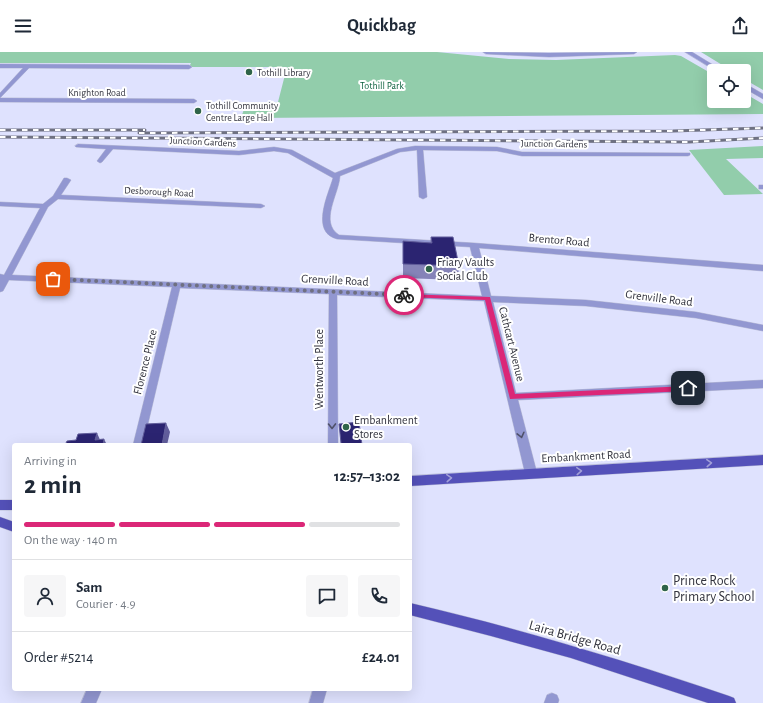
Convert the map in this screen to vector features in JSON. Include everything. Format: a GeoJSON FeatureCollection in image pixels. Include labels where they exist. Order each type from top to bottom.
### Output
{"type":"FeatureCollection","features":[{"type":"Feature","properties":{"kind":"main road","name":"Embankment Road"},"geometry":{"type":"LineString","coordinates":[[412,481],[763,460]]}},
{"type":"Feature","properties":{"kind":"main road"},"geometry":{"type":"LineString","coordinates":[[0,506],[12,505]]}},
{"type":"Feature","properties":{"kind":"main road"},"geometry":{"type":"LineString","coordinates":[[0,522],[12,527]]}},
{"type":"Feature","properties":{"kind":"main road"},"geometry":{"type":"LineString","coordinates":[[0,529],[12,528]]}},
{"type":"Feature","properties":{"kind":"main road","name":"Laira Bridge Road"},"geometry":{"type":"LineString","coordinates":[[412,609],[458,620],[557,647],[657,678],[729,703]]}},
{"type":"Feature","properties":{"kind":"street"},"geometry":{"type":"LineString","coordinates":[[486,52],[634,52]]}},
{"type":"Feature","properties":{"kind":"street"},"geometry":{"type":"LineString","coordinates":[[688,52],[708,64]]}},
{"type":"Feature","properties":{"kind":"street"},"geometry":{"type":"LineString","coordinates":[[0,66],[189,66]]}},
{"type":"Feature","properties":{"kind":"street"},"geometry":{"type":"LineString","coordinates":[[0,96],[27,66]]}},
{"type":"Feature","properties":{"kind":"street"},"geometry":{"type":"LineString","coordinates":[[751,89],[763,97]]}},
{"type":"Feature","properties":{"kind":"street","name":"Knighton Road"},"geometry":{"type":"LineString","coordinates":[[0,100],[194,101]]}},
{"type":"Feature","properties":{"kind":"street","name":"Junction Gardens"},"geometry":{"type":"LineString","coordinates":[[78,146],[239,153],[274,149],[290,151],[335,176],[399,150],[420,148],[496,149],[522,154],[688,154]]}},
{"type":"Feature","properties":{"kind":"street"},"geometry":{"type":"LineString","coordinates":[[100,161],[111,147]]}},
{"type":"Feature","properties":{"kind":"street"},"geometry":{"type":"LineString","coordinates":[[420,148],[423,197]]}},
{"type":"Feature","properties":{"kind":"street","name":"Brentor Road"},"geometry":{"type":"LineString","coordinates":[[335,176],[337,177],[327,214],[326,225],[329,231],[337,237],[474,245],[763,268]]}},
{"type":"Feature","properties":{"kind":"street"},"geometry":{"type":"LineString","coordinates":[[0,289],[4,277],[45,206],[56,197],[67,180]]}},
{"type":"Feature","properties":{"kind":"street","name":"Desborough Road"},"geometry":{"type":"LineString","coordinates":[[56,197],[261,206]]}},
{"type":"Feature","properties":{"kind":"street"},"geometry":{"type":"LineString","coordinates":[[0,204],[45,206]]}},
{"type":"Feature","properties":{"kind":"street","name":"Cathcart Avenue"},"geometry":{"type":"LineString","coordinates":[[474,245],[530,473]]}},
{"type":"Feature","properties":{"kind":"street","name":"Grenville Road"},"geometry":{"type":"LineString","coordinates":[[4,277],[586,303],[696,315],[763,328]]}},
{"type":"Feature","properties":{"kind":"street","name":"Florence Place"},"geometry":{"type":"LineString","coordinates":[[138,443],[177,284]]}},
{"type":"Feature","properties":{"kind":"street","name":"Wentworth Place"},"geometry":{"type":"LineString","coordinates":[[333,292],[333,443]]}},
{"type":"Feature","properties":{"kind":"street"},"geometry":{"type":"LineString","coordinates":[[512,397],[763,384]]}},
{"type":"Feature","properties":{"kind":"street"},"geometry":{"type":"LineString","coordinates":[[88,703],[94,691]]}},
{"type":"Feature","properties":{"kind":"street"},"geometry":{"type":"LineString","coordinates":[[316,703],[319,691]]}},
{"type":"Feature","properties":{"kind":"green space","name":"Tothill Park"},"geometry":{"type":"Polygon","coordinates":[[[0,52],[437,52],[509,59],[556,60],[675,55],[681,56],[707,71],[707,108],[751,108],[751,97],[763,104],[763,114],[241,118],[246,103],[278,102],[287,67],[189,67],[191,63],[0,63],[0,52]]]}},
{"type":"Feature","properties":{"kind":"green space"},"geometry":{"type":"Polygon","coordinates":[[[701,52],[763,52],[763,90],[751,83],[751,64],[721,64],[701,52]]]}},
{"type":"Feature","properties":{"kind":"green space"},"geometry":{"type":"Polygon","coordinates":[[[763,146],[763,158],[726,159],[763,194],[724,195],[689,150],[763,146]]]}},
{"type":"Feature","properties":{"kind":"building"},"geometry":{"type":"Polygon","coordinates":[[[431,237],[453,237],[459,266],[403,264],[403,241],[432,243],[431,237]]]}},
{"type":"Feature","properties":{"kind":"building","name":"Embankment Stores"},"geometry":{"type":"Polygon","coordinates":[[[359,422],[362,443],[341,443],[339,424],[359,422]]]}},
{"type":"Feature","properties":{"kind":"building"},"geometry":{"type":"Polygon","coordinates":[[[166,423],[162,443],[141,443],[146,424],[166,423]]]}},
{"type":"Feature","properties":{"kind":"building"},"geometry":{"type":"Polygon","coordinates":[[[97,433],[95,440],[104,439],[103,443],[66,443],[67,441],[76,440],[78,434],[97,433]]]}},
{"type":"Feature","properties":{"kind":"railway"},"geometry":{"type":"LineString","coordinates":[[139,133],[673,131],[763,128]]}},
{"type":"Feature","properties":{"kind":"railway"},"geometry":{"type":"LineString","coordinates":[[0,130],[145,130]]}},
{"type":"Feature","properties":{"kind":"railway"},"geometry":{"type":"LineString","coordinates":[[0,137],[689,142],[763,138]]}},
{"type":"Feature","properties":{"kind":"way so far"},"geometry":{"type":"LineString","coordinates":[[53,279],[404,295]]}},
{"type":"Feature","properties":{"kind":"place","name":"Tothill Library"},"geometry":{"type":"Point","coordinates":[249,72]}},
{"type":"Feature","properties":{"kind":"place","name":"Tothill Community Centre Large Hall"},"geometry":{"type":"Point","coordinates":[198,111]}},
{"type":"Feature","properties":{"kind":"place","name":"Friary Vaults Social Club"},"geometry":{"type":"Point","coordinates":[429,269]}},
{"type":"Feature","properties":{"kind":"place","name":"Embankment Stores"},"geometry":{"type":"Point","coordinates":[346,427]}},
{"type":"Feature","properties":{"kind":"place","name":"Prince Rock Primary School"},"geometry":{"type":"Point","coordinates":[665,588]}},
{"type":"Feature","properties":{"kind":"route"},"geometry":{"type":"LineString","coordinates":[[404,295],[488,298],[512,397],[614,393],[688,388]]}}]}
